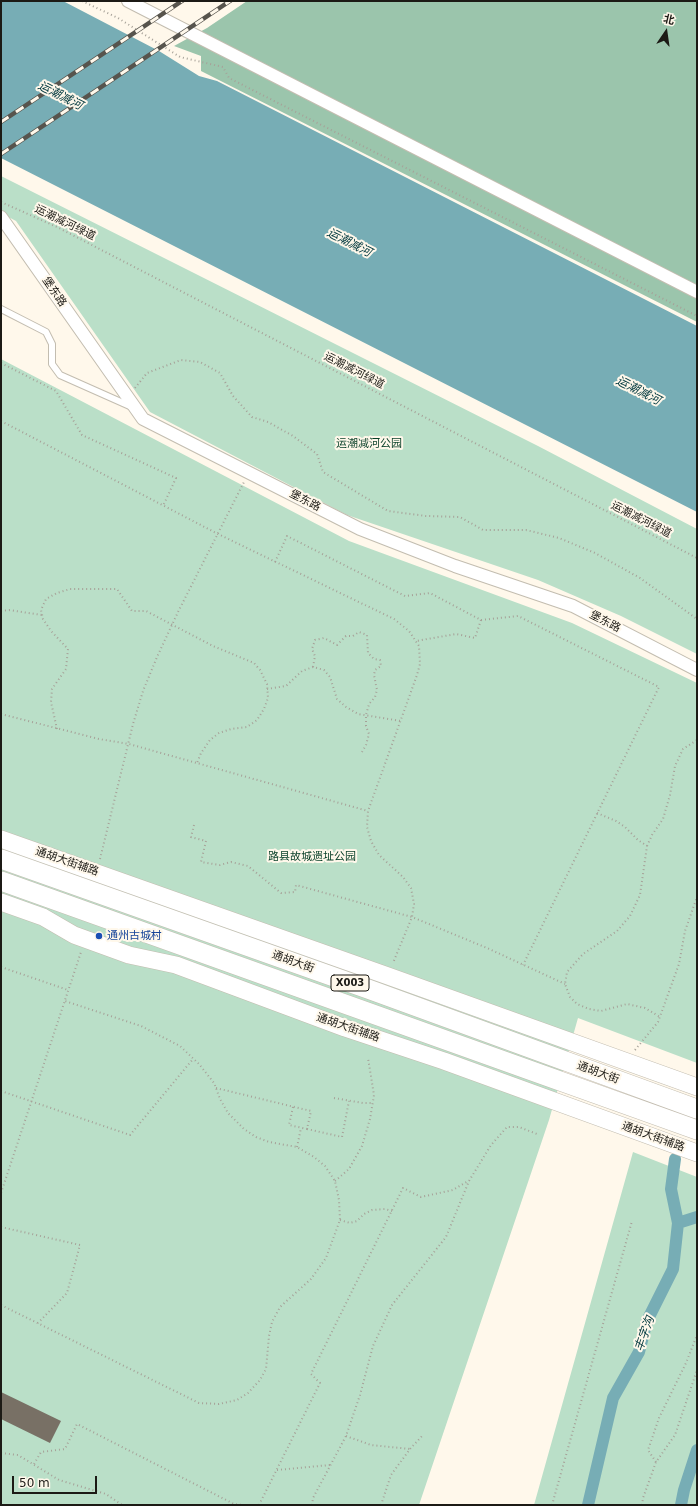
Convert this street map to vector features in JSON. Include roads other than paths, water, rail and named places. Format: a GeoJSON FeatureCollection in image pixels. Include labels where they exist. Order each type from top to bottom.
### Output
{"type":"FeatureCollection","features":[{"type":"Feature","properties":{"kind":"main road","name":"通胡大街"},"geometry":{"type":"LineString","coordinates":[[1,860],[361,986],[697,1109]]}},
{"type":"Feature","properties":{"kind":"main road","name":"通胡大街"},"geometry":{"type":"LineString","coordinates":[[1,881],[697,1130]]}},
{"type":"Feature","properties":{"kind":"street"},"geometry":{"type":"LineString","coordinates":[[128,1],[697,292]]}},
{"type":"Feature","properties":{"kind":"street","name":"堡东路"},"geometry":{"type":"LineString","coordinates":[[1,217],[143,418],[360,529],[455,566],[573,606],[697,670]]}},
{"type":"Feature","properties":{"kind":"street","name":"通胡大街辅路"},"geometry":{"type":"LineString","coordinates":[[1,839],[697,1087]]}},
{"type":"Feature","properties":{"kind":"street","name":"通胡大街辅路"},"geometry":{"type":"LineString","coordinates":[[1,902],[43,917],[74,935],[108,948],[129,955],[176,965],[345,1028],[697,1153]]}},
{"type":"Feature","properties":{"kind":"lane"},"geometry":{"type":"LineString","coordinates":[[1,309],[46,332],[52,344],[52,364],[60,375],[136,408]]}},
{"type":"Feature","properties":{"kind":"water","name":"运潮减河"},"geometry":{"type":"Polygon","coordinates":[[[1,1],[63,1],[159,51],[199,76],[217,81],[697,326],[697,512],[1,158],[1,1]]]}},
{"type":"Feature","properties":{"kind":"waterway","name":"丰字沟"},"geometry":{"type":"LineString","coordinates":[[588,1505],[613,1398],[639,1352],[647,1321],[673,1269],[678,1223],[671,1189],[675,1159]]}},
{"type":"Feature","properties":{"kind":"waterway"},"geometry":{"type":"LineString","coordinates":[[678,1223],[697,1217]]}},
{"type":"Feature","properties":{"kind":"waterway"},"geometry":{"type":"LineString","coordinates":[[681,1505],[684,1490],[697,1450]]}},
{"type":"Feature","properties":{"kind":"railway"},"geometry":{"type":"LineString","coordinates":[[1,122],[182,1]]}},
{"type":"Feature","properties":{"kind":"railway"},"geometry":{"type":"LineString","coordinates":[[1,154],[230,1]]}},
{"type":"Feature","properties":{"kind":"place","name":"通州古城村"},"geometry":{"type":"Point","coordinates":[99,936]}},
{"type":"Feature","properties":{"kind":"park label","name":"运潮减河公园"},"geometry":{"type":"Point","coordinates":[369,444]}},
{"type":"Feature","properties":{"kind":"park label","name":"路县故城遗址公园"},"geometry":{"type":"Point","coordinates":[312,857]}}]}
